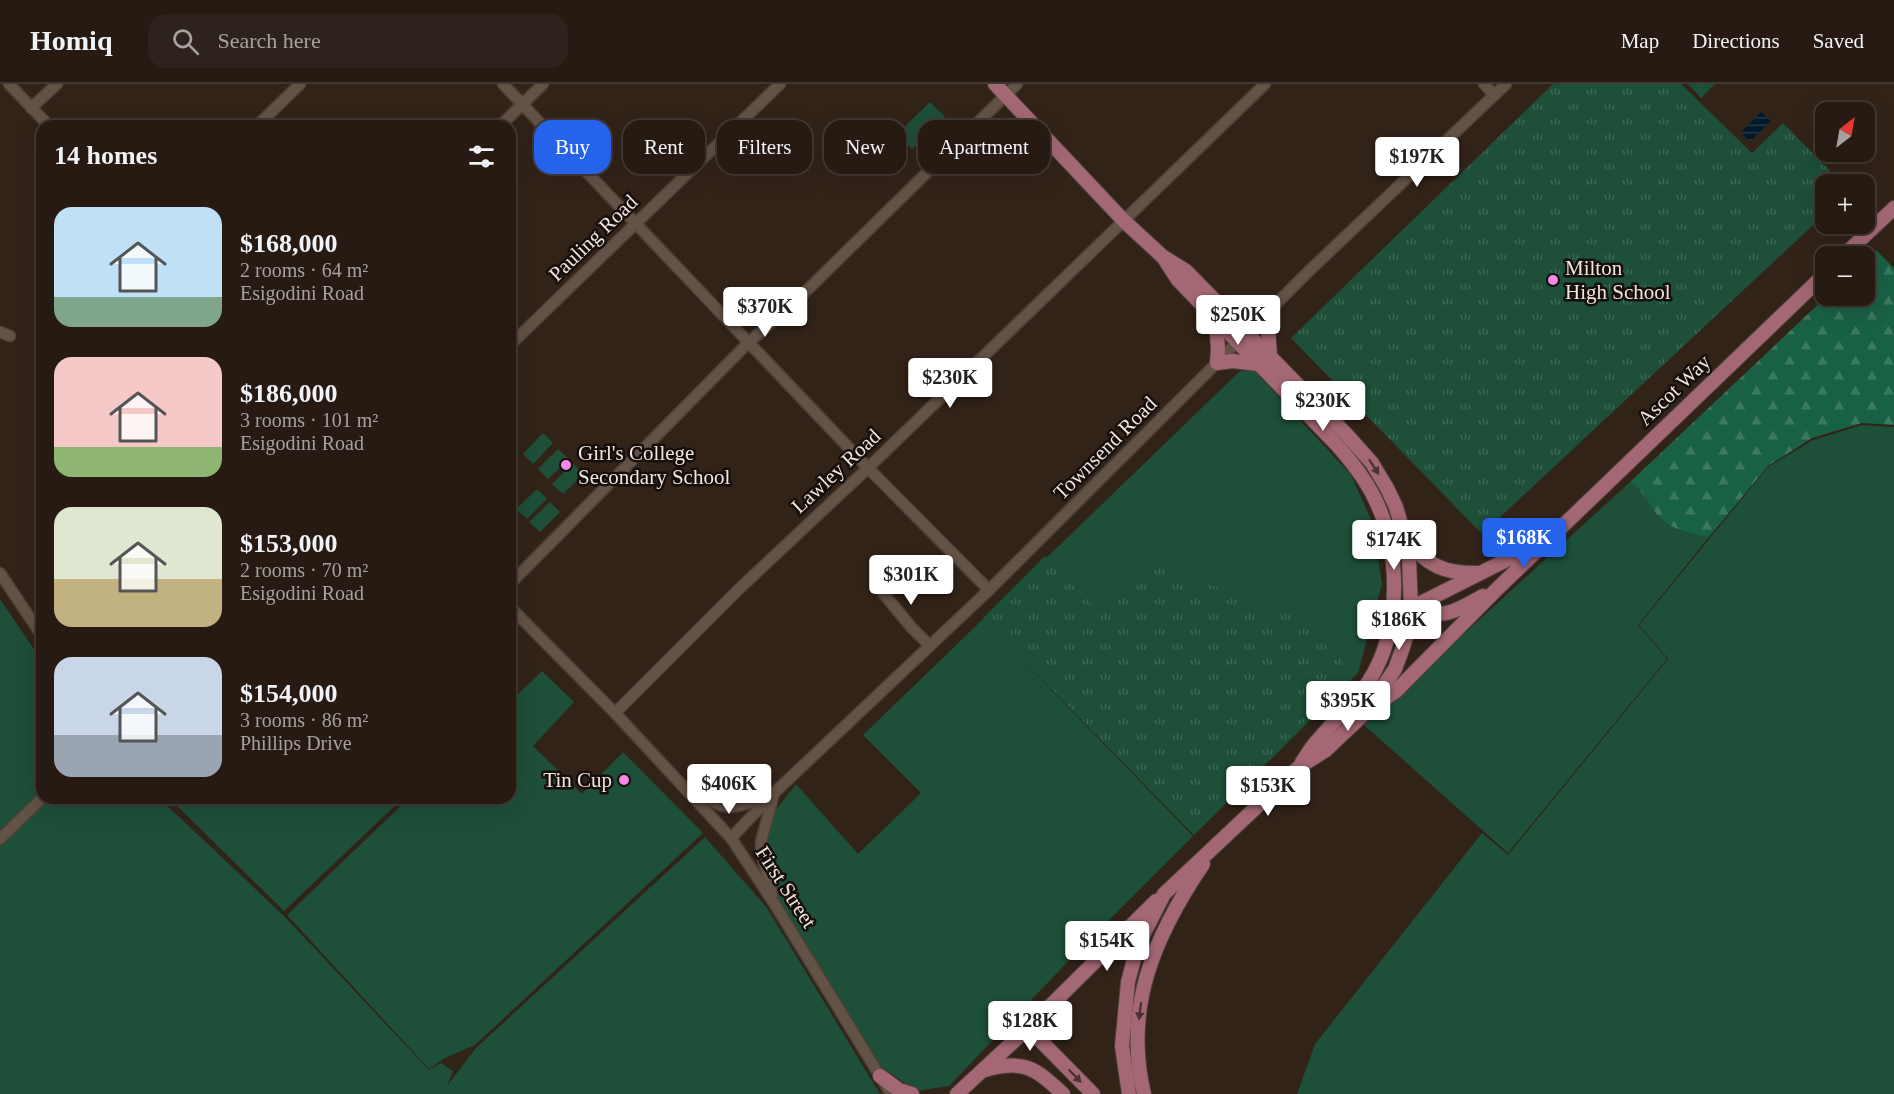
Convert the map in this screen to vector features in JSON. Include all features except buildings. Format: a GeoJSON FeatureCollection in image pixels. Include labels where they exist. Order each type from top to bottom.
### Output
{"type":"FeatureCollection","features":[{"type":"Feature","properties":{"kind":"main road"},"geometry":{"type":"LineString","coordinates":[[995,84],[1124,221],[1162,256],[1186,271],[1221,316],[1264,360],[1359,471],[1374,496],[1387,530],[1397,546],[1411,608]]}},
{"type":"Feature","properties":{"kind":"main road"},"geometry":{"type":"LineString","coordinates":[[1854,246],[1894,208]]}},
{"type":"Feature","properties":{"kind":"main road","name":"Ascot Way"},"geometry":{"type":"LineString","coordinates":[[1366,712],[1396,691],[1496,590],[1815,284]]}},
{"type":"Feature","properties":{"kind":"main road"},"geometry":{"type":"LineString","coordinates":[[1221,316],[1267,314],[1264,360]]}},
{"type":"Feature","properties":{"kind":"main road"},"geometry":{"type":"LineString","coordinates":[[955,1093],[1028,1028],[1164,894],[1299,767],[1326,750],[1366,712],[1395,669],[1408,631],[1411,608],[1409,559],[1396,507],[1372,463],[1347,435],[1264,360],[1217,363],[1221,316]]}},
{"type":"Feature","properties":{"kind":"main road"},"geometry":{"type":"LineString","coordinates":[[1299,767],[1317,740],[1354,702],[1370,679],[1386,643],[1392,612],[1392,563],[1387,530]]}},
{"type":"Feature","properties":{"kind":"main road"},"geometry":{"type":"LineString","coordinates":[[1403,531],[1416,552],[1431,564],[1463,573],[1482,573]]}},
{"type":"Feature","properties":{"kind":"main road"},"geometry":{"type":"LineString","coordinates":[[1370,679],[1388,660],[1398,631],[1411,608],[1551,537]]}},
{"type":"Feature","properties":{"kind":"main road"},"geometry":{"type":"LineString","coordinates":[[1411,608],[1433,615],[1443,614],[1496,590]]}},
{"type":"Feature","properties":{"kind":"main road"},"geometry":{"type":"LineString","coordinates":[[1144,1094],[1138,1060],[1137,1036],[1143,987],[1155,948],[1169,919],[1216,845]]}},
{"type":"Feature","properties":{"kind":"main road"},"geometry":{"type":"LineString","coordinates":[[1129,1094],[1122,1046],[1128,982],[1144,933],[1164,894]]}},
{"type":"Feature","properties":{"kind":"main road"},"geometry":{"type":"LineString","coordinates":[[1028,1028],[1093,1094]]}},
{"type":"Feature","properties":{"kind":"main road"},"geometry":{"type":"LineString","coordinates":[[981,1071],[1002,1065],[1034,1069],[1063,1094]]}},
{"type":"Feature","properties":{"kind":"main road"},"geometry":{"type":"LineString","coordinates":[[880,1076],[900,1090],[912,1094]]}},
{"type":"Feature","properties":{"kind":"street"},"geometry":{"type":"LineString","coordinates":[[9,84],[43,120]]}},
{"type":"Feature","properties":{"kind":"street"},"geometry":{"type":"LineString","coordinates":[[31,108],[57,84]]}},
{"type":"Feature","properties":{"kind":"street"},"geometry":{"type":"LineString","coordinates":[[263,120],[300,84]]}},
{"type":"Feature","properties":{"kind":"street"},"geometry":{"type":"LineString","coordinates":[[503,84],[868,468],[988,590]]}},
{"type":"Feature","properties":{"kind":"street"},"geometry":{"type":"LineString","coordinates":[[506,120],[543,84]]}},
{"type":"Feature","properties":{"kind":"street","name":"Pauling Road"},"geometry":{"type":"LineString","coordinates":[[516,339],[780,84]]}},
{"type":"Feature","properties":{"kind":"street"},"geometry":{"type":"LineString","coordinates":[[516,578],[749,342],[793,304],[1017,84]]}},
{"type":"Feature","properties":{"kind":"street","name":"Lawley Road"},"geometry":{"type":"LineString","coordinates":[[615,713],[731,597],[868,468],[1265,84]]}},
{"type":"Feature","properties":{"kind":"street"},"geometry":{"type":"LineString","coordinates":[[1484,84],[1494,95]]}},
{"type":"Feature","properties":{"kind":"street","name":"Townsend Road"},"geometry":{"type":"LineString","coordinates":[[731,838],[774,793],[988,590],[1267,314],[1506,84]]}},
{"type":"Feature","properties":{"kind":"street"},"geometry":{"type":"LineString","coordinates":[[901,564],[882,588],[883,593],[930,646]]}},
{"type":"Feature","properties":{"kind":"street"},"geometry":{"type":"LineString","coordinates":[[0,573],[36,627]]}},
{"type":"Feature","properties":{"kind":"street","name":"First Street"},"geometry":{"type":"LineString","coordinates":[[516,613],[615,713],[731,838],[774,903],[891,1094]]}},
{"type":"Feature","properties":{"kind":"street"},"geometry":{"type":"LineString","coordinates":[[679,782],[719,805],[729,808],[774,793]]}},
{"type":"Feature","properties":{"kind":"street"},"geometry":{"type":"LineString","coordinates":[[774,793],[761,842],[762,856],[774,903]]}},
{"type":"Feature","properties":{"kind":"street"},"geometry":{"type":"LineString","coordinates":[[0,839],[36,804]]}},
{"type":"Feature","properties":{"kind":"green space","name":"Milton High School"},"geometry":{"type":"Polygon","coordinates":[[[1553,84],[1681,84],[1752,153],[1783,123],[1815,156],[1815,162],[1821,162],[1833,174],[1815,174],[1815,223],[1482,534],[1291,338],[1553,84]]]}},
{"type":"Feature","properties":{"kind":"green space"},"geometry":{"type":"Polygon","coordinates":[[[1688,84],[1715,84],[1701,98],[1688,84]]]}},
{"type":"Feature","properties":{"kind":"green space"},"geometry":{"type":"Polygon","coordinates":[[[930,102],[945,117],[942,120],[918,120],[918,143],[912,149],[906,143],[906,125],[930,102]]]}},
{"type":"Feature","properties":{"kind":"green space"},"geometry":{"type":"Polygon","coordinates":[[[1875,251],[1894,268],[1894,425],[1862,423],[1812,438],[1768,466],[1709,537],[1685,532],[1664,522],[1630,482],[1816,306],[1875,306],[1875,251]]]}},
{"type":"Feature","properties":{"kind":"green space"},"geometry":{"type":"Polygon","coordinates":[[[1253,369],[1351,475],[1373,524],[1382,584],[1358,673],[1194,835],[1002,639],[1193,836],[1078,951],[949,1086],[916,1091],[880,1066],[777,897],[763,843],[776,810],[796,784],[858,854],[921,793],[863,735],[1240,371],[1253,369]]]}},
{"type":"Feature","properties":{"kind":"green space"},"geometry":{"type":"Polygon","coordinates":[[[1862,425],[1894,427],[1894,1094],[1297,1094],[1315,1044],[1482,833],[1508,855],[1668,659],[1639,625],[1768,467],[1813,440],[1862,425]]]}},
{"type":"Feature","properties":{"kind":"green space"},"geometry":{"type":"Polygon","coordinates":[[[543,433],[553,443],[533,464],[523,454],[543,433]]]}},
{"type":"Feature","properties":{"kind":"green space"},"geometry":{"type":"Polygon","coordinates":[[[558,449],[569,459],[548,479],[538,469],[558,449]]]}},
{"type":"Feature","properties":{"kind":"green space"},"geometry":{"type":"Polygon","coordinates":[[[573,463],[583,474],[563,494],[552,484],[573,463]]]}},
{"type":"Feature","properties":{"kind":"green space"},"geometry":{"type":"Polygon","coordinates":[[[1630,482],[1664,522],[1685,532],[1709,537],[1638,625],[1667,659],[1508,853],[1364,725],[1630,482]]]}},
{"type":"Feature","properties":{"kind":"green space"},"geometry":{"type":"Polygon","coordinates":[[[537,489],[547,499],[527,519],[516,509],[537,489]]]}},
{"type":"Feature","properties":{"kind":"green space"},"geometry":{"type":"Polygon","coordinates":[[[550,502],[560,512],[540,532],[529,522],[550,502]]]}},
{"type":"Feature","properties":{"kind":"green space"},"geometry":{"type":"Polygon","coordinates":[[[1045,556],[1098,610],[1145,561],[1304,619],[1333,636],[1348,677],[1194,835],[983,618],[1045,556]]]}},
{"type":"Feature","properties":{"kind":"green space"},"geometry":{"type":"Polygon","coordinates":[[[0,599],[36,652],[36,804],[165,804],[285,917],[429,1070],[441,1063],[453,1071],[447,1086],[476,1048],[705,837],[767,908],[880,1094],[0,1094],[0,599]]]}},
{"type":"Feature","properties":{"kind":"green space"},"geometry":{"type":"Polygon","coordinates":[[[542,671],[574,702],[533,746],[582,794],[623,752],[703,833],[475,1045],[445,1058],[429,1069],[287,915],[403,804],[516,804],[516,696],[542,671]]]}},
{"type":"Feature","properties":{"kind":"green space"},"geometry":{"type":"Polygon","coordinates":[[[175,804],[397,804],[284,911],[175,804]]]}},
{"type":"Feature","properties":{"kind":"water"},"geometry":{"type":"Polygon","coordinates":[[[1761,112],[1771,121],[1750,142],[1741,132],[1761,112]]]}},
{"type":"Feature","properties":{"kind":"place","name":"Milton High School"},"geometry":{"type":"Point","coordinates":[1553,280]}},
{"type":"Feature","properties":{"kind":"place","name":"Girl's College Secondary School"},"geometry":{"type":"Point","coordinates":[566,465]}},
{"type":"Feature","properties":{"kind":"place","name":"Tin Cup"},"geometry":{"type":"Point","coordinates":[624,780]}}]}
